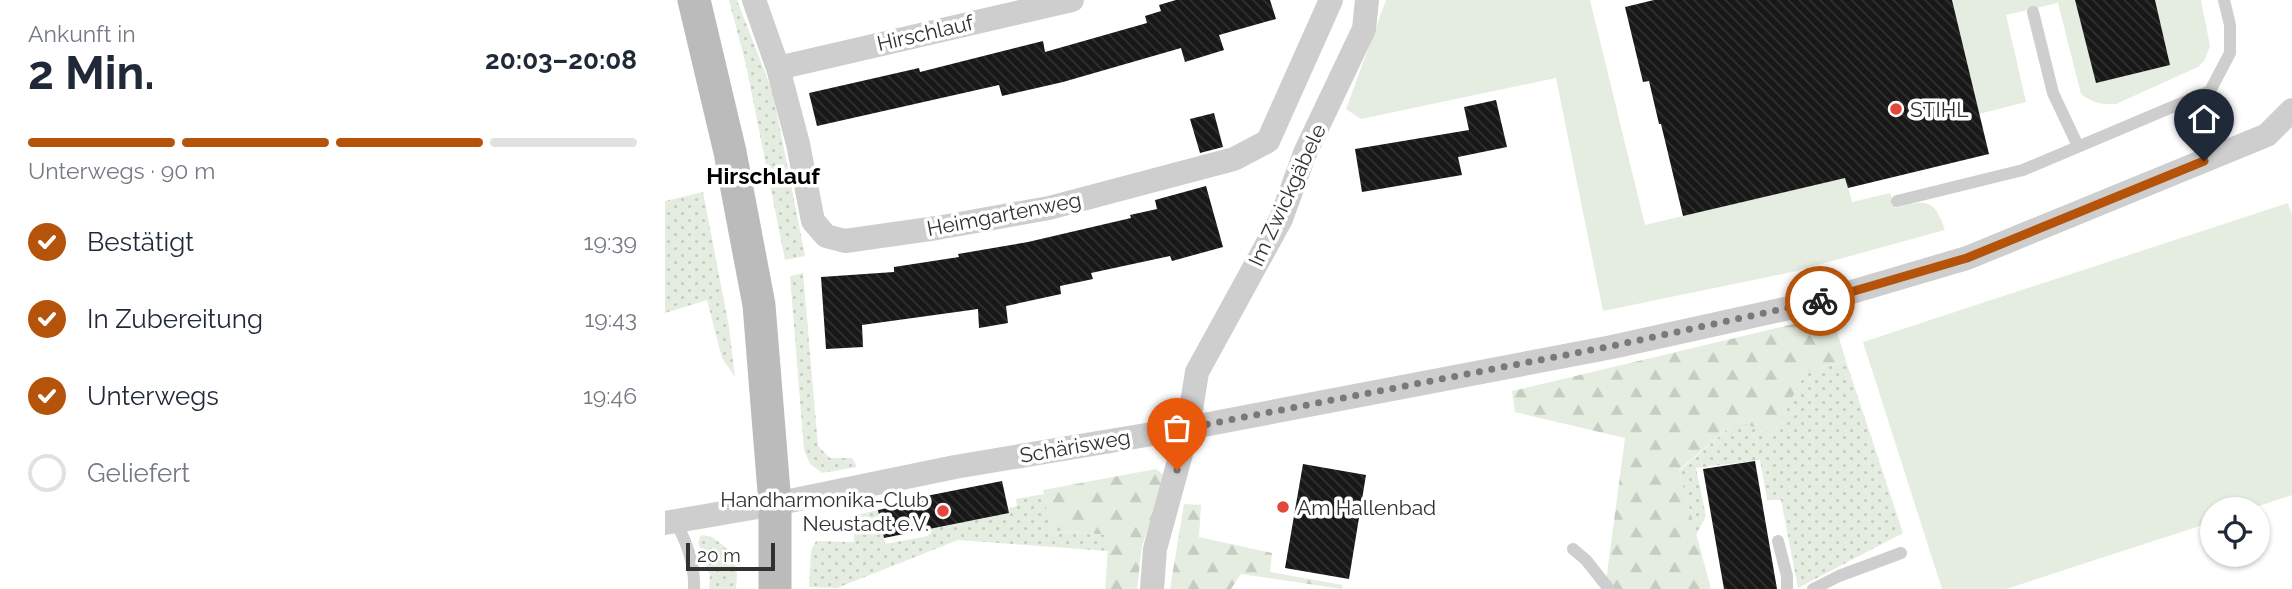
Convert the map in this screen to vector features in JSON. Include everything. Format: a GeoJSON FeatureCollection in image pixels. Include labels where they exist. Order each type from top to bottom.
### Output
{"type":"FeatureCollection","features":[{"type":"Feature","properties":{"kind":"street"},"geometry":{"type":"LineString","coordinates":[[694,0],[730,152],[759,305],[775,504],[775,589]]}},
{"type":"Feature","properties":{"kind":"street","name":"Heimgartenweg"},"geometry":{"type":"LineString","coordinates":[[754,0],[778,68],[798,144],[813,221],[826,236],[845,241],[1049,208],[1234,159],[1268,141],[1331,0]]}},
{"type":"Feature","properties":{"kind":"street","name":"Hirschlauf"},"geometry":{"type":"LineString","coordinates":[[778,68],[1072,0]]}},
{"type":"Feature","properties":{"kind":"street","name":"Im Zwickgäbele"},"geometry":{"type":"LineString","coordinates":[[1152,589],[1155,549],[1188,428],[1197,372],[1281,219],[1305,153],[1364,29],[1367,0]]}},
{"type":"Feature","properties":{"kind":"street","name":"Schärisweg"},"geometry":{"type":"LineString","coordinates":[[670,522],[775,504],[955,467],[1188,428],[1612,346],[1821,301],[1967,258],[2267,135],[2292,110]]}},
{"type":"Feature","properties":{"kind":"lane"},"geometry":{"type":"LineString","coordinates":[[1897,201],[2023,170],[2210,90],[2231,53],[2231,25],[2224,0]]}},
{"type":"Feature","properties":{"kind":"lane"},"geometry":{"type":"LineString","coordinates":[[2033,12],[2053,93],[2078,146]]}},
{"type":"Feature","properties":{"kind":"lane"},"geometry":{"type":"LineString","coordinates":[[670,522],[685,540],[694,575],[694,589]]}},
{"type":"Feature","properties":{"kind":"lane"},"geometry":{"type":"LineString","coordinates":[[1778,541],[1787,576],[1787,589]]}},
{"type":"Feature","properties":{"kind":"lane"},"geometry":{"type":"LineString","coordinates":[[1573,549],[1586,560],[1609,589]]}},
{"type":"Feature","properties":{"kind":"lane"},"geometry":{"type":"LineString","coordinates":[[1813,589],[1839,576],[1901,553]]}},
{"type":"Feature","properties":{"kind":"green space"},"geometry":{"type":"Polygon","coordinates":[[[729,0],[737,0],[773,93],[805,256],[785,260],[746,65],[729,0]]]}},
{"type":"Feature","properties":{"kind":"green space"},"geometry":{"type":"Polygon","coordinates":[[[1386,0],[1590,0],[1645,225],[1810,186],[1845,175],[1852,202],[1890,193],[1895,208],[1914,203],[1927,204],[1937,212],[1945,230],[1792,272],[1603,311],[1556,78],[1361,119],[1346,109],[1386,0]]]}},
{"type":"Feature","properties":{"kind":"green space"},"geometry":{"type":"Polygon","coordinates":[[[1952,0],[2075,0],[2097,82],[2170,65],[2155,0],[2201,0],[2210,46],[2204,61],[2198,67],[2116,104],[2102,104],[2081,94],[2058,3],[2006,15],[2026,102],[1979,114],[1952,0]]]}},
{"type":"Feature","properties":{"kind":"green space"},"geometry":{"type":"Polygon","coordinates":[[[703,192],[729,327],[735,377],[722,358],[707,300],[665,313],[665,201],[703,192]]]}},
{"type":"Feature","properties":{"kind":"green space"},"geometry":{"type":"Polygon","coordinates":[[[2288,203],[2292,215],[2292,495],[2270,502],[2270,497],[2200,497],[2200,526],[2006,589],[1942,589],[1863,342],[2288,203]]]}},
{"type":"Feature","properties":{"kind":"green space"},"geometry":{"type":"Polygon","coordinates":[[[803,273],[818,446],[830,458],[852,458],[857,467],[822,473],[810,464],[804,450],[790,276],[803,273]]]}},
{"type":"Feature","properties":{"kind":"green space"},"geometry":{"type":"Polygon","coordinates":[[[1832,315],[1846,361],[1805,372],[1774,434],[1737,421],[1679,470],[1711,589],[1605,589],[1625,438],[1515,412],[1512,391],[1832,315]]]}},
{"type":"Feature","properties":{"kind":"green space"},"geometry":{"type":"Polygon","coordinates":[[[1846,361],[1903,533],[1798,588],[1781,500],[1767,500],[1760,460],[1696,468],[1706,516],[1696,535],[1679,471],[1737,421],[1774,433],[1805,372],[1846,361]]]}},
{"type":"Feature","properties":{"kind":"green space"},"geometry":{"type":"Polygon","coordinates":[[[1156,469],[1166,477],[1142,546],[1137,589],[1105,589],[1109,535],[1051,530],[1043,490],[1156,469]]]}},
{"type":"Feature","properties":{"kind":"green space"},"geometry":{"type":"Polygon","coordinates":[[[1044,494],[1051,530],[1109,535],[1108,551],[958,540],[837,588],[809,587],[811,551],[816,541],[854,542],[854,532],[830,521],[878,510],[885,544],[928,536],[927,529],[1017,506],[1016,499],[1044,494]]]}},
{"type":"Feature","properties":{"kind":"green space"},"geometry":{"type":"Polygon","coordinates":[[[1184,504],[1201,505],[1199,537],[1272,553],[1270,572],[1343,585],[1342,589],[1241,574],[1231,589],[1170,589],[1184,504]]]}},
{"type":"Feature","properties":{"kind":"green space"},"geometry":{"type":"Polygon","coordinates":[[[701,535],[712,537],[733,553],[737,575],[736,589],[709,589],[710,576],[698,542],[701,535]]]}},
{"type":"Feature","properties":{"kind":"building"},"geometry":{"type":"Polygon","coordinates":[[[1176,0],[1270,0],[1276,19],[1219,35],[1224,50],[1185,62],[1181,48],[1063,82],[1002,96],[999,85],[817,126],[809,93],[919,68],[920,72],[1043,41],[1045,52],[1147,23],[1145,16],[1161,11],[1159,5],[1176,0]]]}},
{"type":"Feature","properties":{"kind":"building","name":"STIHL"},"geometry":{"type":"Polygon","coordinates":[[[1654,0],[1952,0],[1989,154],[1848,188],[1845,178],[1683,216],[1661,124],[1649,81],[1643,82],[1625,7],[1654,0]]]}},
{"type":"Feature","properties":{"kind":"building"},"geometry":{"type":"Polygon","coordinates":[[[2075,0],[2155,0],[2170,65],[2096,83],[2075,0]]]}},
{"type":"Feature","properties":{"kind":"building"},"geometry":{"type":"Polygon","coordinates":[[[1496,100],[1507,147],[1458,157],[1462,175],[1362,192],[1355,149],[1469,130],[1464,107],[1496,100]]]}},
{"type":"Feature","properties":{"kind":"building"},"geometry":{"type":"Polygon","coordinates":[[[1214,113],[1223,147],[1200,153],[1190,119],[1214,113]]]}},
{"type":"Feature","properties":{"kind":"building"},"geometry":{"type":"Polygon","coordinates":[[[1206,186],[1223,247],[1172,261],[1170,256],[1091,273],[1093,279],[1060,286],[1061,294],[1006,306],[1008,323],[979,328],[978,309],[862,325],[863,347],[826,349],[821,277],[894,272],[894,267],[959,257],[958,254],[1028,242],[1131,218],[1130,215],[1157,209],[1155,200],[1206,186]]]}},
{"type":"Feature","properties":{"kind":"building"},"geometry":{"type":"Polygon","coordinates":[[[1755,461],[1777,589],[1724,589],[1703,469],[1755,461]]]}},
{"type":"Feature","properties":{"kind":"building"},"geometry":{"type":"Polygon","coordinates":[[[1303,464],[1366,475],[1349,579],[1285,568],[1303,464]]]}},
{"type":"Feature","properties":{"kind":"building","name":"Handharmonika-Club Neustadt e.V."},"geometry":{"type":"Polygon","coordinates":[[[1002,481],[1009,513],[884,538],[878,510],[916,502],[916,498],[1002,481]]]}},
{"type":"Feature","properties":{"kind":"way so far"},"geometry":{"type":"LineString","coordinates":[[1177,470],[1188,428],[1612,346],[1820,301]]}},
{"type":"Feature","properties":{"kind":"place","name":"STIHL"},"geometry":{"type":"Point","coordinates":[1896,109]}},
{"type":"Feature","properties":{"kind":"place","name":"Am Hallenbad"},"geometry":{"type":"Point","coordinates":[1283,507]}},
{"type":"Feature","properties":{"kind":"place","name":"Handharmonika-Club Neustadt e.V."},"geometry":{"type":"Point","coordinates":[943,511]}},
{"type":"Feature","properties":{"kind":"district","name":"Hirschlauf"},"geometry":{"type":"Point","coordinates":[763,175]}},
{"type":"Feature","properties":{"kind":"route"},"geometry":{"type":"LineString","coordinates":[[1820,301],[1967,258],[2204,161]]}}]}
